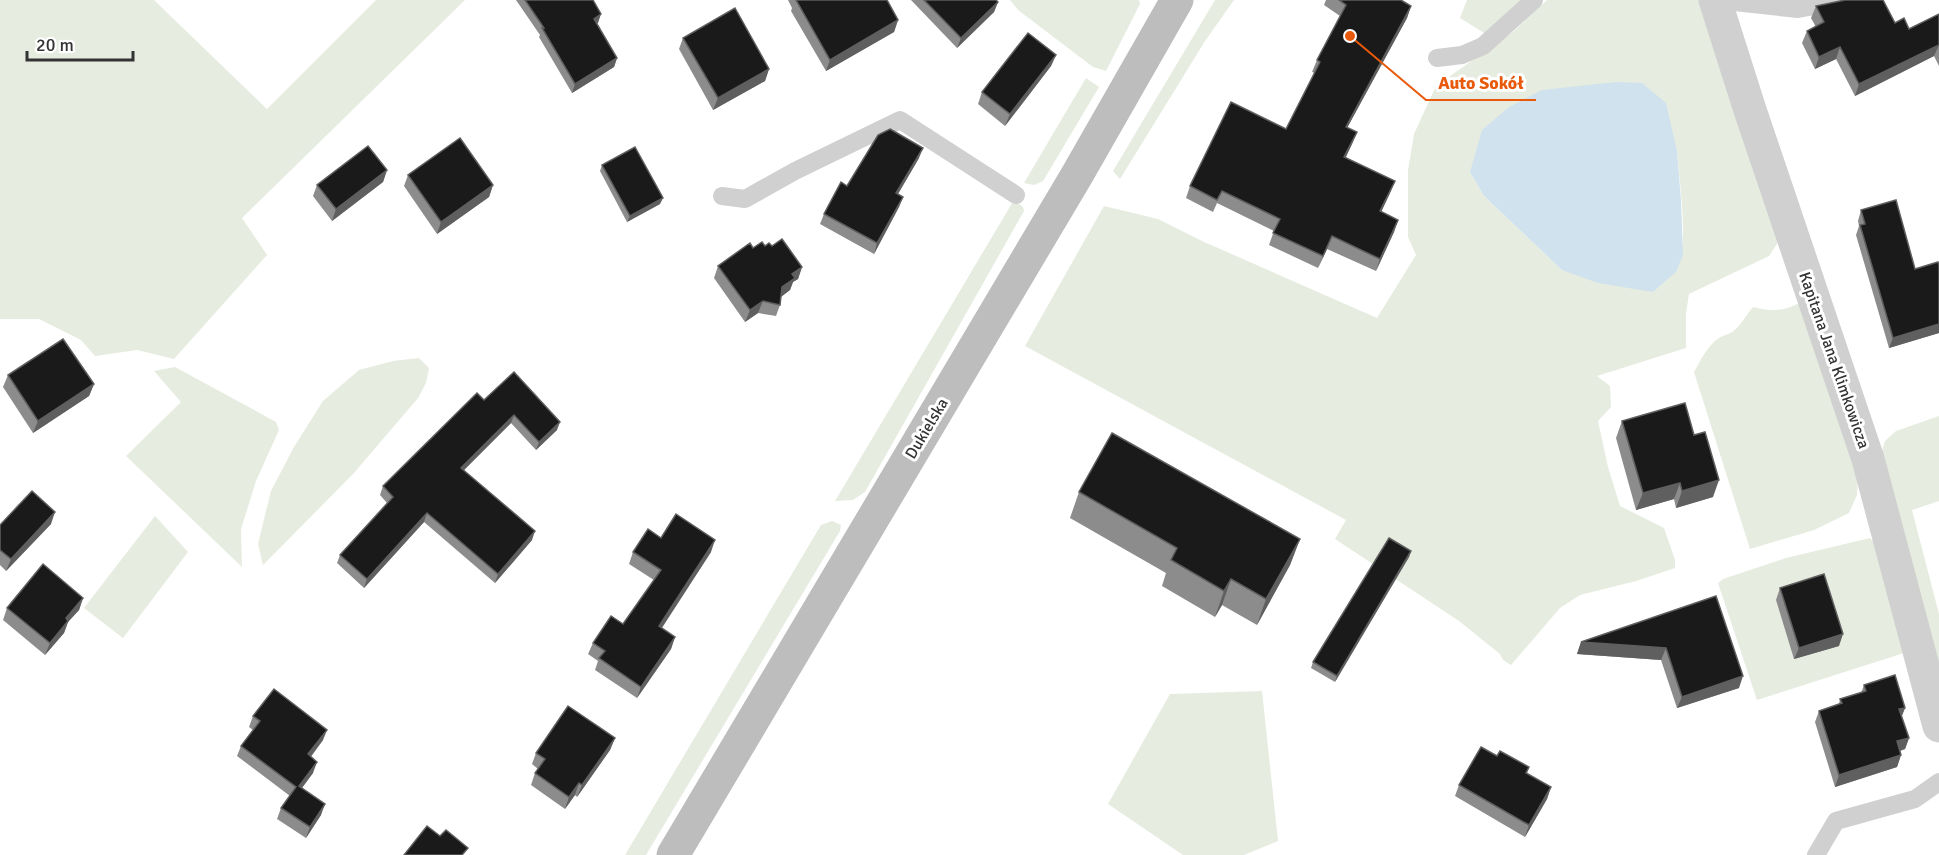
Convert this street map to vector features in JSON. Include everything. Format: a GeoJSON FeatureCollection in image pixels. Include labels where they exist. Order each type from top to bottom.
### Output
{"type":"FeatureCollection","features":[{"type":"Feature","properties":{"kind":"main road","name":"Dukielska"},"geometry":{"type":"LineString","coordinates":[[673,855],[1077,175],[1177,0]]}},
{"type":"Feature","properties":{"kind":"street","name":"Kapitana Jana Klimkowicza"},"geometry":{"type":"LineString","coordinates":[[1715,0],[1753,121],[1868,459],[1939,726]]}},
{"type":"Feature","properties":{"kind":"lane"},"geometry":{"type":"LineString","coordinates":[[1437,58],[1462,55],[1483,46],[1534,0]]}},
{"type":"Feature","properties":{"kind":"lane"},"geometry":{"type":"LineString","coordinates":[[1715,0],[1798,9],[1847,0]]}},
{"type":"Feature","properties":{"kind":"lane"},"geometry":{"type":"LineString","coordinates":[[722,196],[745,200],[795,171],[900,120],[1016,195]]}},
{"type":"Feature","properties":{"kind":"lane"},"geometry":{"type":"LineString","coordinates":[[1816,855],[1836,821],[1915,799],[1939,782]]}},
{"type":"Feature","properties":{"kind":"shaded area"},"geometry":{"type":"Polygon","coordinates":[[[0,0],[154,0],[267,109],[376,0],[465,0],[242,218],[267,255],[174,359],[137,350],[95,356],[81,340],[39,319],[0,319],[0,0]]]}},
{"type":"Feature","properties":{"kind":"shaded area"},"geometry":{"type":"Polygon","coordinates":[[[1010,0],[1139,0],[1140,4],[1106,71],[1093,67],[1018,10],[1010,0]]]}},
{"type":"Feature","properties":{"kind":"shaded area"},"geometry":{"type":"Polygon","coordinates":[[[1215,0],[1234,0],[1205,41],[1120,179],[1113,171],[1215,0]]]}},
{"type":"Feature","properties":{"kind":"shaded area"},"geometry":{"type":"Polygon","coordinates":[[[1467,0],[1524,0],[1489,36],[1460,18],[1467,0]]]}},
{"type":"Feature","properties":{"kind":"shaded area"},"geometry":{"type":"Polygon","coordinates":[[[1547,0],[1710,0],[1780,239],[1769,256],[1689,294],[1686,313],[1686,348],[1597,376],[1610,386],[1611,407],[1598,421],[1608,467],[1620,506],[1664,528],[1675,560],[1675,568],[1636,581],[1580,595],[1560,608],[1511,665],[1459,621],[1335,539],[1346,520],[1025,346],[1104,206],[1158,219],[1202,241],[1377,318],[1416,255],[1408,237],[1408,170],[1414,134],[1436,86],[1514,31],[1547,0]],[[1677,151],[1470,172],[1484,196],[1562,270],[1653,292],[1674,273],[1680,260],[1683,230],[1677,151]]]}},
{"type":"Feature","properties":{"kind":"shaded area"},"geometry":{"type":"Polygon","coordinates":[[[1086,78],[1099,87],[1043,181],[1034,185],[1024,183],[1086,78]]]}},
{"type":"Feature","properties":{"kind":"shaded area"},"geometry":{"type":"Polygon","coordinates":[[[1014,200],[1023,207],[1024,211],[865,492],[853,500],[835,501],[1014,200]]]}},
{"type":"Feature","properties":{"kind":"shaded area"},"geometry":{"type":"Polygon","coordinates":[[[1806,300],[1858,474],[1857,495],[1849,513],[1814,530],[1750,549],[1694,372],[1711,345],[1735,330],[1753,307],[1781,310],[1806,300]]]}},
{"type":"Feature","properties":{"kind":"shaded area"},"geometry":{"type":"Polygon","coordinates":[[[419,358],[429,368],[426,383],[418,398],[353,474],[263,565],[258,544],[271,491],[294,447],[323,401],[359,370],[393,361],[419,358]]]}},
{"type":"Feature","properties":{"kind":"shaded area"},"geometry":{"type":"Polygon","coordinates":[[[175,367],[276,422],[279,430],[256,481],[241,529],[242,567],[126,456],[181,402],[154,371],[175,367]]]}},
{"type":"Feature","properties":{"kind":"shaded area"},"geometry":{"type":"Polygon","coordinates":[[[1939,416],[1939,501],[1912,510],[1939,614],[1939,679],[1878,464],[1885,441],[1896,431],[1939,416]]]}},
{"type":"Feature","properties":{"kind":"shaded area"},"geometry":{"type":"Polygon","coordinates":[[[155,516],[188,552],[123,638],[84,608],[155,516]]]}},
{"type":"Feature","properties":{"kind":"shaded area"},"geometry":{"type":"Polygon","coordinates":[[[832,521],[841,525],[840,531],[646,855],[625,855],[821,525],[832,521]]]}},
{"type":"Feature","properties":{"kind":"shaded area"},"geometry":{"type":"Polygon","coordinates":[[[1870,538],[1881,550],[1904,653],[1757,700],[1718,583],[1723,579],[1786,558],[1870,538]]]}},
{"type":"Feature","properties":{"kind":"shaded area"},"geometry":{"type":"Polygon","coordinates":[[[1262,691],[1278,841],[1244,855],[1183,855],[1108,804],[1170,694],[1262,691]]]}},
{"type":"Feature","properties":{"kind":"water"},"geometry":{"type":"Polygon","coordinates":[[[1617,82],[1642,83],[1666,103],[1677,151],[1683,255],[1676,272],[1653,292],[1598,283],[1562,270],[1484,196],[1470,172],[1482,130],[1509,107],[1542,90],[1617,82]]]}},
{"type":"Feature","properties":{"kind":"building"},"geometry":{"type":"Polygon","coordinates":[[[525,0],[593,0],[601,14],[594,19],[617,58],[575,84],[542,28],[544,28],[525,0]]]}},
{"type":"Feature","properties":{"kind":"building"},"geometry":{"type":"Polygon","coordinates":[[[796,0],[887,0],[898,20],[830,60],[796,0]]]}},
{"type":"Feature","properties":{"kind":"building"},"geometry":{"type":"Polygon","coordinates":[[[924,0],[996,0],[998,2],[961,38],[924,0]]]}},
{"type":"Feature","properties":{"kind":"building"},"geometry":{"type":"Polygon","coordinates":[[[1339,0],[1401,0],[1411,6],[1346,127],[1357,132],[1344,157],[1395,181],[1380,211],[1398,220],[1380,259],[1332,236],[1323,256],[1273,233],[1280,219],[1222,191],[1217,200],[1190,186],[1231,102],[1286,129],[1320,62],[1317,60],[1346,5],[1339,0]]]}},
{"type":"Feature","properties":{"kind":"building"},"geometry":{"type":"Polygon","coordinates":[[[1845,0],[1883,0],[1895,23],[1904,18],[1909,29],[1939,14],[1939,45],[1859,84],[1840,47],[1819,57],[1807,31],[1824,22],[1816,6],[1845,0]]]}},
{"type":"Feature","properties":{"kind":"building"},"geometry":{"type":"Polygon","coordinates":[[[735,8],[769,69],[718,98],[683,38],[735,8]]]}},
{"type":"Feature","properties":{"kind":"building"},"geometry":{"type":"Polygon","coordinates":[[[1028,33],[1056,55],[1010,114],[982,92],[1028,33]]]}},
{"type":"Feature","properties":{"kind":"building"},"geometry":{"type":"Polygon","coordinates":[[[890,129],[923,148],[896,193],[903,197],[877,243],[824,214],[841,182],[847,186],[878,135],[890,129]]]}},
{"type":"Feature","properties":{"kind":"building"},"geometry":{"type":"Polygon","coordinates":[[[460,138],[493,185],[441,222],[408,175],[460,138]]]}},
{"type":"Feature","properties":{"kind":"building"},"geometry":{"type":"Polygon","coordinates":[[[368,146],[387,170],[336,209],[317,185],[368,146]]]}},
{"type":"Feature","properties":{"kind":"building"},"geometry":{"type":"Polygon","coordinates":[[[635,147],[663,198],[630,216],[602,165],[635,147]]]}},
{"type":"Feature","properties":{"kind":"building"},"geometry":{"type":"Polygon","coordinates":[[[1896,200],[1915,269],[1938,262],[1939,324],[1893,338],[1860,225],[1865,224],[1861,210],[1896,200]]]}},
{"type":"Feature","properties":{"kind":"building"},"geometry":{"type":"Polygon","coordinates":[[[782,239],[802,267],[792,274],[795,278],[782,287],[780,305],[763,301],[750,310],[718,266],[750,243],[753,248],[762,242],[765,246],[769,243],[772,246],[782,239]]]}},
{"type":"Feature","properties":{"kind":"building"},"geometry":{"type":"Polygon","coordinates":[[[63,339],[94,384],[38,421],[8,375],[63,339]]]}},
{"type":"Feature","properties":{"kind":"building"},"geometry":{"type":"Polygon","coordinates":[[[514,372],[560,422],[539,442],[514,415],[461,468],[535,531],[498,574],[427,513],[367,579],[340,555],[393,497],[383,486],[477,393],[484,400],[514,372]]]}},
{"type":"Feature","properties":{"kind":"building"},"geometry":{"type":"Polygon","coordinates":[[[1685,403],[1694,435],[1705,432],[1719,480],[1682,491],[1680,483],[1643,493],[1622,421],[1685,403]]]}},
{"type":"Feature","properties":{"kind":"building"},"geometry":{"type":"Polygon","coordinates":[[[1112,433],[1300,539],[1266,599],[1231,579],[1224,591],[1171,560],[1177,548],[1079,492],[1112,433]]]}},
{"type":"Feature","properties":{"kind":"building"},"geometry":{"type":"Polygon","coordinates":[[[32,491],[55,512],[11,559],[0,550],[0,525],[32,491]]]}},
{"type":"Feature","properties":{"kind":"building"},"geometry":{"type":"Polygon","coordinates":[[[676,514],[715,540],[659,626],[675,637],[641,687],[599,658],[605,651],[593,643],[611,616],[623,624],[661,570],[633,552],[648,529],[661,538],[676,514]]]}},
{"type":"Feature","properties":{"kind":"building"},"geometry":{"type":"Polygon","coordinates":[[[1389,538],[1411,551],[1337,676],[1313,662],[1389,538]]]}},
{"type":"Feature","properties":{"kind":"building"},"geometry":{"type":"Polygon","coordinates":[[[43,564],[83,598],[66,618],[68,621],[50,643],[7,608],[43,564]]]}},
{"type":"Feature","properties":{"kind":"building"},"geometry":{"type":"Polygon","coordinates":[[[1824,574],[1843,634],[1799,648],[1780,588],[1824,574]]]}},
{"type":"Feature","properties":{"kind":"building"},"geometry":{"type":"Polygon","coordinates":[[[1716,596],[1743,676],[1682,697],[1666,648],[1581,642],[1716,596]]]}},
{"type":"Feature","properties":{"kind":"building"},"geometry":{"type":"Polygon","coordinates":[[[1895,675],[1905,708],[1899,709],[1909,738],[1897,741],[1901,755],[1839,775],[1819,711],[1842,703],[1840,699],[1866,691],[1864,685],[1895,675]]]}},
{"type":"Feature","properties":{"kind":"building"},"geometry":{"type":"Polygon","coordinates":[[[274,689],[327,730],[308,754],[317,762],[299,786],[325,804],[310,827],[281,808],[296,787],[241,746],[260,721],[253,716],[274,689]]]}},
{"type":"Feature","properties":{"kind":"building"},"geometry":{"type":"Polygon","coordinates":[[[568,706],[615,738],[582,785],[579,783],[569,797],[535,773],[545,759],[536,753],[568,706]]]}},
{"type":"Feature","properties":{"kind":"building"},"geometry":{"type":"Polygon","coordinates":[[[1481,747],[1497,756],[1500,751],[1529,767],[1526,773],[1551,787],[1529,825],[1459,785],[1481,747]]]}},
{"type":"Feature","properties":{"kind":"building"},"geometry":{"type":"Polygon","coordinates":[[[427,826],[440,836],[446,830],[468,848],[462,855],[404,855],[427,826]]]}},
{"type":"Feature","properties":{"kind":"place","name":"Auto Sokół"},"geometry":{"type":"Point","coordinates":[1350,36]}}]}
